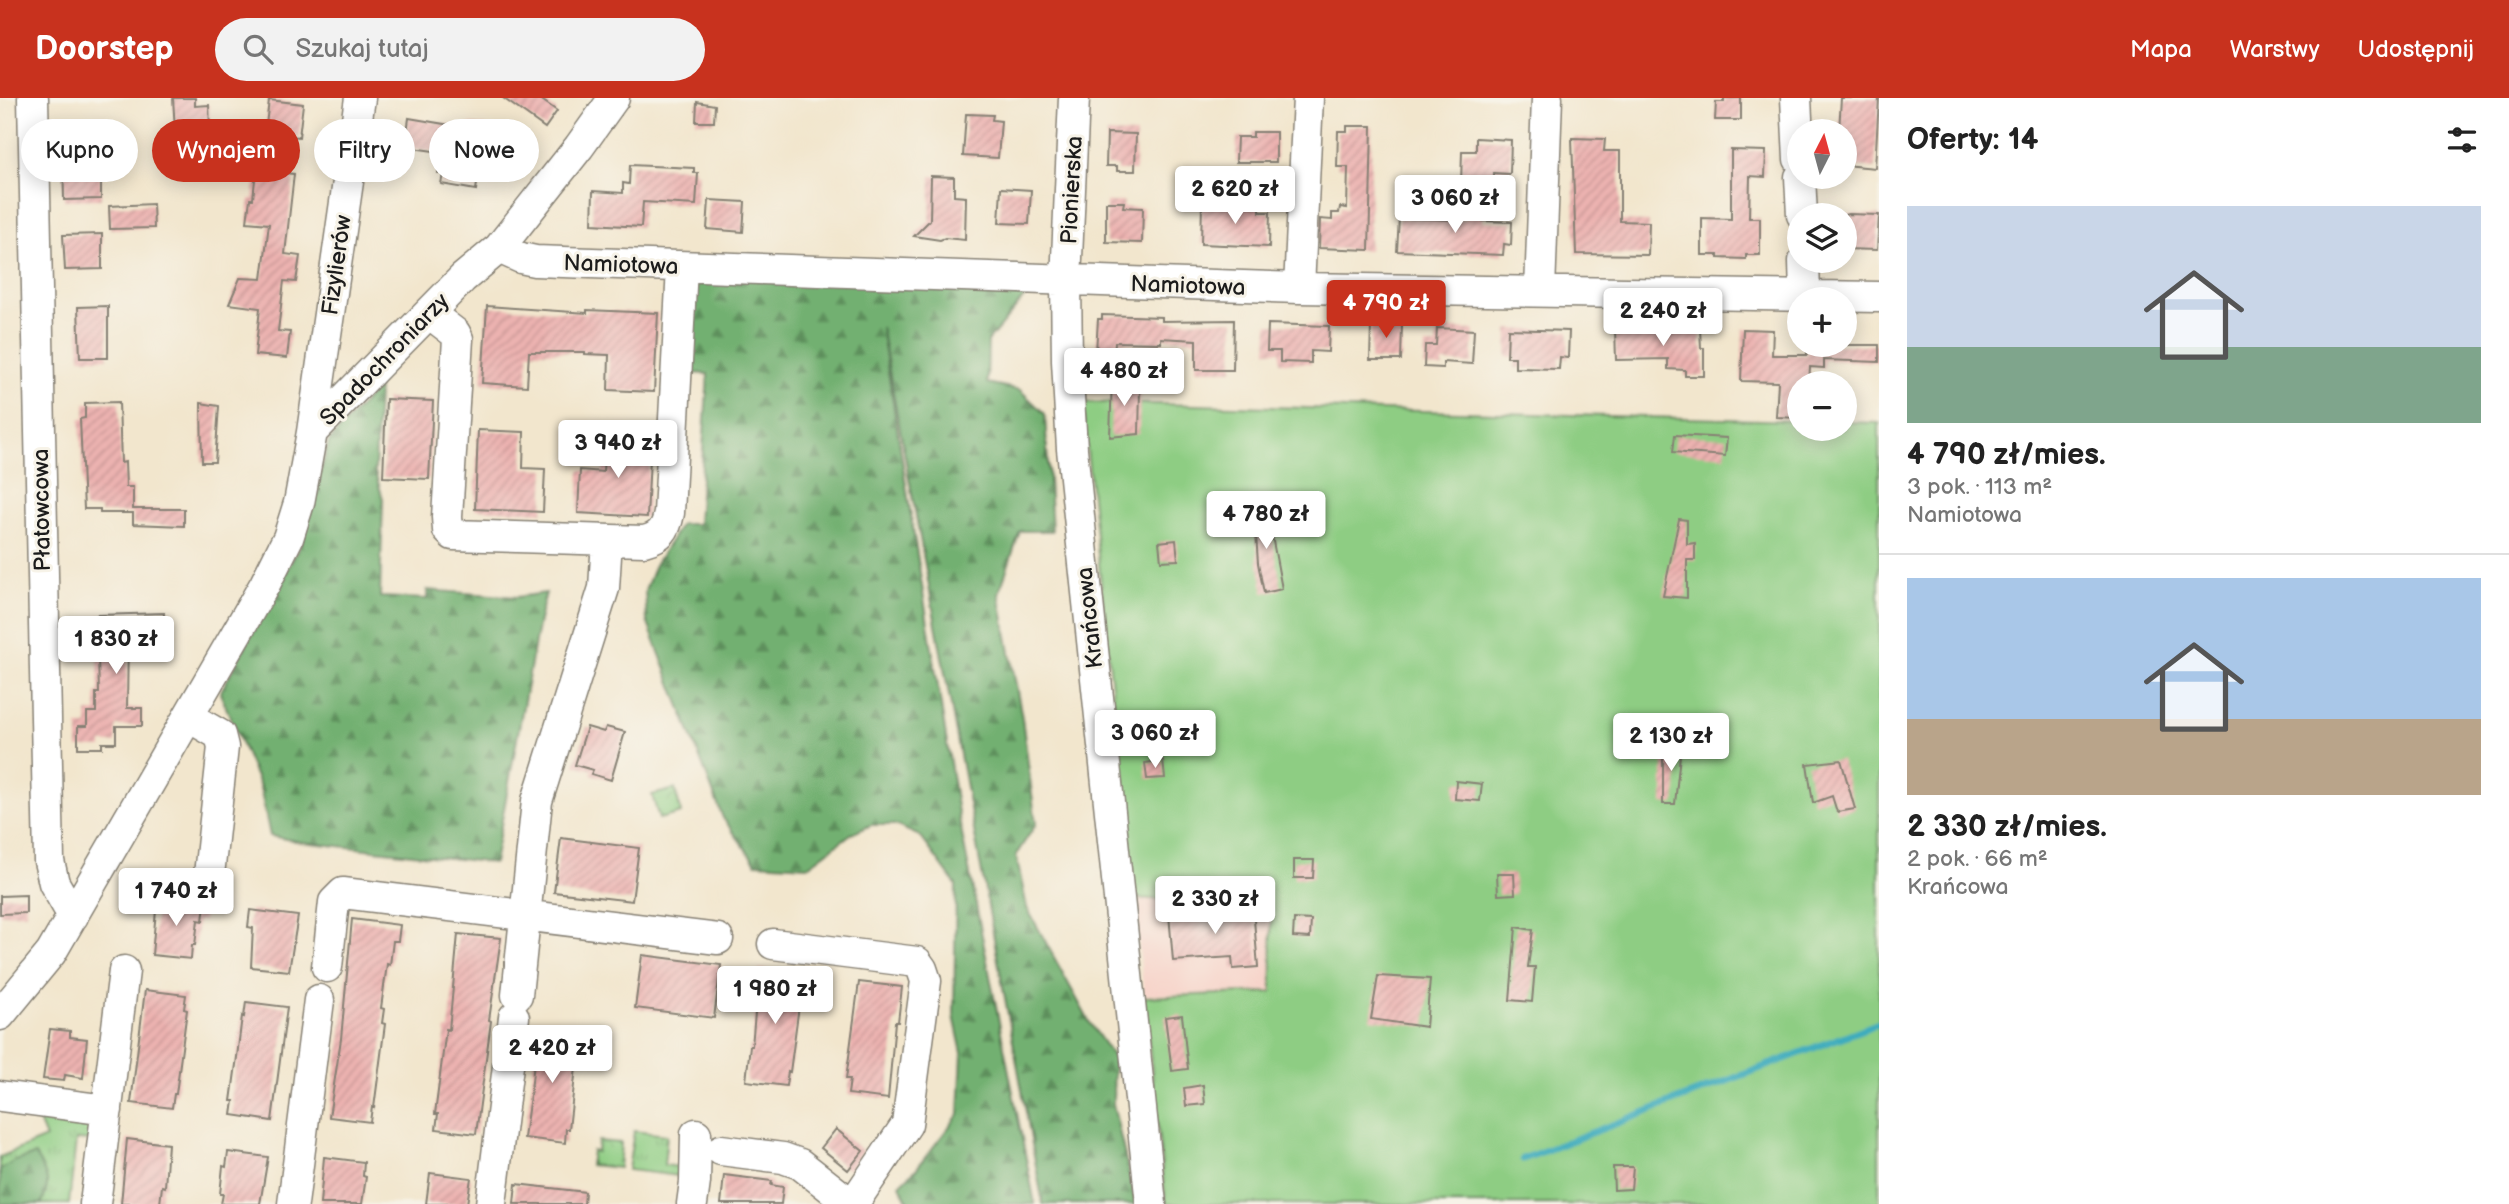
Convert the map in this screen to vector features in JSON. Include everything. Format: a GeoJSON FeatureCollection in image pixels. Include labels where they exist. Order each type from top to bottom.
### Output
{"type":"FeatureCollection","features":[{"type":"Feature","properties":{"kind":"street","name":"Płatowcowa"},"geometry":{"type":"LineString","coordinates":[[33,98],[49,861],[54,883],[73,916]]}},
{"type":"Feature","properties":{"kind":"street","name":"Fizylierów"},"geometry":{"type":"LineString","coordinates":[[312,432],[360,98]]}},
{"type":"Feature","properties":{"kind":"street","name":"Spadochroniarzy"},"geometry":{"type":"LineString","coordinates":[[0,1015],[51,953],[265,584],[288,538],[299,503],[312,432],[463,278],[499,247],[579,147],[614,98]]}},
{"type":"Feature","properties":{"kind":"street","name":"Pionierska"},"geometry":{"type":"LineString","coordinates":[[1066,281],[1074,98]]}},
{"type":"Feature","properties":{"kind":"street"},"geometry":{"type":"LineString","coordinates":[[1299,288],[1308,98]]}},
{"type":"Feature","properties":{"kind":"street"},"geometry":{"type":"LineString","coordinates":[[1539,291],[1547,98]]}},
{"type":"Feature","properties":{"kind":"street"},"geometry":{"type":"LineString","coordinates":[[1796,98],[1797,119]]}},
{"type":"Feature","properties":{"kind":"street","name":"Namiotowa"},"geometry":{"type":"LineString","coordinates":[[499,247],[520,258],[535,261],[682,267],[1299,288],[1787,295]]}},
{"type":"Feature","properties":{"kind":"street"},"geometry":{"type":"LineString","coordinates":[[429,313],[456,334],[458,339],[449,530],[453,535],[644,541],[656,538],[667,522],[682,267]]}},
{"type":"Feature","properties":{"kind":"street","name":"Krańcowa"},"geometry":{"type":"LineString","coordinates":[[1066,281],[1072,449],[1151,1204]]}},
{"type":"Feature","properties":{"kind":"street","name":"Namiotowa"},"geometry":{"type":"LineString","coordinates":[[1857,296],[1879,297]]}},
{"type":"Feature","properties":{"kind":"street"},"geometry":{"type":"LineString","coordinates":[[491,1204],[516,1006],[537,801],[604,588],[607,540]]}},
{"type":"Feature","properties":{"kind":"street"},"geometry":{"type":"LineString","coordinates":[[188,717],[220,735],[223,747],[208,884]]}},
{"type":"Feature","properties":{"kind":"street"},"geometry":{"type":"LineString","coordinates":[[327,967],[334,902],[343,893],[718,939]]}},
{"type":"Feature","properties":{"kind":"street"},"geometry":{"type":"LineString","coordinates":[[720,1150],[783,1158],[800,1164],[852,1204],[907,1124],[926,981],[917,962],[773,944]]}},
{"type":"Feature","properties":{"kind":"street"},"geometry":{"type":"LineString","coordinates":[[95,1204],[124,971]]}},
{"type":"Feature","properties":{"kind":"street"},"geometry":{"type":"LineString","coordinates":[[293,1204],[319,1000]]}},
{"type":"Feature","properties":{"kind":"street"},"geometry":{"type":"LineString","coordinates":[[0,1096],[107,1110]]}},
{"type":"Feature","properties":{"kind":"street"},"geometry":{"type":"LineString","coordinates":[[692,1204],[696,1134]]}},
{"type":"Feature","properties":{"kind":"shaded area"},"geometry":{"type":"Polygon","coordinates":[[[1134,898],[1271,905],[1272,992],[1144,995],[1134,898]]]}},
{"type":"Feature","properties":{"kind":"green space"},"geometry":{"type":"Polygon","coordinates":[[[694,277],[1032,288],[988,341],[987,383],[1020,390],[1045,414],[1052,531],[1020,531],[999,593],[1022,718],[1036,824],[1016,855],[1027,908],[1090,1023],[1114,1058],[1113,1104],[1136,1204],[1043,1204],[881,327],[959,819],[1035,1204],[911,1204],[900,1185],[959,1114],[962,1053],[954,1016],[956,885],[920,836],[895,825],[871,825],[851,834],[808,866],[756,863],[723,818],[647,621],[645,591],[655,565],[681,524],[698,524],[708,374],[689,373],[694,277]]]}},
{"type":"Feature","properties":{"kind":"green space"},"geometry":{"type":"Polygon","coordinates":[[[378,387],[375,472],[383,499],[380,597],[427,599],[427,590],[517,597],[546,593],[494,863],[301,842],[270,836],[260,787],[220,693],[302,542],[329,441],[378,387]]]}},
{"type":"Feature","properties":{"kind":"green space"},"geometry":{"type":"Polygon","coordinates":[[[1082,402],[1787,421],[1787,441],[1857,441],[1857,422],[1879,423],[1879,1204],[1166,1204],[1144,997],[1272,992],[1271,906],[1134,898],[1082,402]]]}},
{"type":"Feature","properties":{"kind":"green space"},"geometry":{"type":"Polygon","coordinates":[[[675,789],[681,813],[659,819],[652,795],[675,789]]]}},
{"type":"Feature","properties":{"kind":"green space"},"geometry":{"type":"Polygon","coordinates":[[[44,1113],[83,1118],[93,1130],[93,1141],[76,1140],[69,1204],[41,1204],[45,1195],[15,1161],[0,1170],[0,1157],[46,1138],[38,1119],[44,1113]]]}},
{"type":"Feature","properties":{"kind":"green space"},"geometry":{"type":"Polygon","coordinates":[[[634,1131],[667,1135],[664,1165],[688,1168],[687,1177],[628,1170],[634,1131]]]}},
{"type":"Feature","properties":{"kind":"green space"},"geometry":{"type":"Polygon","coordinates":[[[598,1141],[621,1143],[619,1168],[590,1165],[592,1151],[597,1152],[598,1141]]]}},
{"type":"Feature","properties":{"kind":"green space"},"geometry":{"type":"Polygon","coordinates":[[[35,1155],[47,1179],[41,1204],[0,1204],[0,1170],[15,1161],[35,1155]]]}},
{"type":"Feature","properties":{"kind":"building"},"geometry":{"type":"Polygon","coordinates":[[[173,98],[195,98],[195,106],[209,105],[210,119],[174,119],[173,98]]]}},
{"type":"Feature","properties":{"kind":"building"},"geometry":{"type":"Polygon","coordinates":[[[503,98],[539,98],[557,111],[545,128],[539,124],[539,119],[532,119],[503,98]]]}},
{"type":"Feature","properties":{"kind":"building"},"geometry":{"type":"Polygon","coordinates":[[[1724,98],[1741,98],[1741,120],[1715,120],[1716,102],[1724,102],[1724,98]]]}},
{"type":"Feature","properties":{"kind":"building"},"geometry":{"type":"Polygon","coordinates":[[[1841,98],[1879,98],[1875,168],[1857,166],[1857,119],[1840,119],[1841,98]]]}},
{"type":"Feature","properties":{"kind":"building"},"geometry":{"type":"Polygon","coordinates":[[[269,100],[303,104],[300,129],[300,119],[267,119],[269,100]]]}},
{"type":"Feature","properties":{"kind":"building"},"geometry":{"type":"Polygon","coordinates":[[[697,102],[715,105],[714,122],[696,122],[697,102]]]}},
{"type":"Feature","properties":{"kind":"building"},"geometry":{"type":"Polygon","coordinates":[[[966,114],[993,115],[992,120],[1001,121],[998,158],[963,156],[966,114]]]}},
{"type":"Feature","properties":{"kind":"building"},"geometry":{"type":"Polygon","coordinates":[[[415,119],[429,121],[429,150],[415,148],[415,119]]]}},
{"type":"Feature","properties":{"kind":"building"},"geometry":{"type":"Polygon","coordinates":[[[1347,126],[1372,126],[1369,250],[1319,248],[1320,219],[1332,220],[1332,213],[1339,213],[1340,207],[1347,208],[1348,167],[1337,167],[1338,131],[1347,131],[1347,126]]]}},
{"type":"Feature","properties":{"kind":"building"},"geometry":{"type":"Polygon","coordinates":[[[1253,132],[1276,132],[1276,162],[1236,162],[1237,137],[1253,137],[1253,132]]]}},
{"type":"Feature","properties":{"kind":"building"},"geometry":{"type":"Polygon","coordinates":[[[1107,133],[1136,134],[1135,171],[1117,171],[1117,166],[1106,166],[1107,133]]]}},
{"type":"Feature","properties":{"kind":"building"},"geometry":{"type":"Polygon","coordinates":[[[1476,138],[1511,140],[1510,174],[1494,173],[1494,185],[1461,184],[1462,151],[1476,151],[1476,138]]]}},
{"type":"Feature","properties":{"kind":"building"},"geometry":{"type":"Polygon","coordinates":[[[1572,138],[1605,139],[1604,151],[1620,151],[1620,221],[1649,222],[1648,255],[1576,254],[1572,138]]]}},
{"type":"Feature","properties":{"kind":"building"},"geometry":{"type":"Polygon","coordinates":[[[1731,150],[1766,151],[1765,177],[1750,176],[1749,218],[1760,218],[1760,255],[1746,255],[1746,259],[1702,255],[1702,218],[1731,219],[1731,150]]]}},
{"type":"Feature","properties":{"kind":"building"},"geometry":{"type":"Polygon","coordinates":[[[630,165],[694,168],[694,173],[698,173],[696,205],[643,202],[641,227],[592,224],[593,191],[623,193],[623,183],[629,184],[630,165]]]}},
{"type":"Feature","properties":{"kind":"building"},"geometry":{"type":"Polygon","coordinates":[[[931,176],[954,177],[954,196],[966,197],[965,240],[914,236],[930,220],[931,176]]]}},
{"type":"Feature","properties":{"kind":"building"},"geometry":{"type":"Polygon","coordinates":[[[64,182],[101,182],[101,199],[64,200],[64,182]]]}},
{"type":"Feature","properties":{"kind":"building"},"geometry":{"type":"Polygon","coordinates":[[[255,182],[293,182],[285,254],[300,256],[296,282],[284,281],[278,331],[290,332],[287,358],[255,355],[260,308],[229,304],[240,278],[262,279],[269,224],[247,222],[250,199],[253,199],[255,182]]]}},
{"type":"Feature","properties":{"kind":"building"},"geometry":{"type":"Polygon","coordinates":[[[441,182],[477,182],[476,190],[441,182]]]}},
{"type":"Feature","properties":{"kind":"building"},"geometry":{"type":"Polygon","coordinates":[[[1001,188],[1031,190],[1029,224],[999,223],[1001,188]]]}},
{"type":"Feature","properties":{"kind":"building"},"geometry":{"type":"Polygon","coordinates":[[[1484,198],[1483,221],[1512,222],[1511,245],[1504,244],[1503,255],[1397,251],[1399,218],[1464,220],[1484,198]]]}},
{"type":"Feature","properties":{"kind":"building"},"geometry":{"type":"Polygon","coordinates":[[[709,200],[745,202],[743,232],[707,229],[709,200]]]}},
{"type":"Feature","properties":{"kind":"building"},"geometry":{"type":"Polygon","coordinates":[[[1106,202],[1124,202],[1123,207],[1143,208],[1142,243],[1106,242],[1106,202]]]}},
{"type":"Feature","properties":{"kind":"building"},"geometry":{"type":"Polygon","coordinates":[[[1202,203],[1260,207],[1260,212],[1270,212],[1269,247],[1201,244],[1202,203]]]}},
{"type":"Feature","properties":{"kind":"building"},"geometry":{"type":"Polygon","coordinates":[[[153,204],[154,228],[110,229],[109,206],[153,204]]]}},
{"type":"Feature","properties":{"kind":"building"},"geometry":{"type":"Polygon","coordinates":[[[1857,214],[1879,215],[1877,250],[1857,249],[1857,214]]]}},
{"type":"Feature","properties":{"kind":"building"},"geometry":{"type":"Polygon","coordinates":[[[102,234],[102,269],[65,270],[63,235],[102,234]]]}},
{"type":"Feature","properties":{"kind":"building"},"geometry":{"type":"Polygon","coordinates":[[[108,306],[108,358],[80,358],[78,307],[108,306]]]}},
{"type":"Feature","properties":{"kind":"building"},"geometry":{"type":"Polygon","coordinates":[[[487,306],[587,313],[587,310],[658,313],[654,392],[608,390],[609,355],[585,352],[529,352],[527,386],[482,383],[487,306]]]}},
{"type":"Feature","properties":{"kind":"building"},"geometry":{"type":"Polygon","coordinates":[[[1102,315],[1162,317],[1162,321],[1234,320],[1233,370],[1196,370],[1196,340],[1161,338],[1161,343],[1115,342],[1114,354],[1096,352],[1098,319],[1102,319],[1102,315]]]}},
{"type":"Feature","properties":{"kind":"building"},"geometry":{"type":"Polygon","coordinates":[[[1379,318],[1396,318],[1396,324],[1402,324],[1401,360],[1370,360],[1371,324],[1379,324],[1379,318]]]}},
{"type":"Feature","properties":{"kind":"building"},"geometry":{"type":"Polygon","coordinates":[[[1268,324],[1329,326],[1328,352],[1311,351],[1311,363],[1280,362],[1280,351],[1267,351],[1268,324]]]}},
{"type":"Feature","properties":{"kind":"building"},"geometry":{"type":"Polygon","coordinates":[[[1437,328],[1474,330],[1472,364],[1443,362],[1443,368],[1424,367],[1425,345],[1436,345],[1437,328]]]}},
{"type":"Feature","properties":{"kind":"building"},"geometry":{"type":"Polygon","coordinates":[[[1615,328],[1700,329],[1701,348],[1704,348],[1704,376],[1685,376],[1685,370],[1668,369],[1668,359],[1616,360],[1615,328]]]}},
{"type":"Feature","properties":{"kind":"building"},"geometry":{"type":"Polygon","coordinates":[[[1508,329],[1569,331],[1568,358],[1560,357],[1559,369],[1515,368],[1515,357],[1507,357],[1508,329]]]}},
{"type":"Feature","properties":{"kind":"building"},"geometry":{"type":"Polygon","coordinates":[[[1743,329],[1773,330],[1772,355],[1787,357],[1857,357],[1857,345],[1879,345],[1879,362],[1824,360],[1824,368],[1810,367],[1810,371],[1787,371],[1787,417],[1776,417],[1778,382],[1741,381],[1743,329]]]}},
{"type":"Feature","properties":{"kind":"building"},"geometry":{"type":"Polygon","coordinates":[[[1112,377],[1129,377],[1129,388],[1140,389],[1139,434],[1110,437],[1112,377]]]}},
{"type":"Feature","properties":{"kind":"building"},"geometry":{"type":"Polygon","coordinates":[[[386,399],[433,401],[429,479],[383,477],[386,399]]]}},
{"type":"Feature","properties":{"kind":"building"},"geometry":{"type":"Polygon","coordinates":[[[119,402],[121,463],[125,462],[126,487],[133,487],[133,509],[184,509],[184,526],[133,524],[133,513],[100,513],[100,509],[84,509],[80,419],[85,418],[85,403],[119,402]]]}},
{"type":"Feature","properties":{"kind":"building"},"geometry":{"type":"Polygon","coordinates":[[[201,403],[219,406],[215,462],[202,462],[201,403]]]}},
{"type":"Feature","properties":{"kind":"building"},"geometry":{"type":"Polygon","coordinates":[[[478,430],[524,432],[523,468],[545,469],[543,512],[475,509],[478,430]]]}},
{"type":"Feature","properties":{"kind":"building"},"geometry":{"type":"Polygon","coordinates":[[[1675,435],[1727,438],[1725,456],[1673,452],[1675,435]]]}},
{"type":"Feature","properties":{"kind":"building"},"geometry":{"type":"Polygon","coordinates":[[[605,437],[651,439],[647,517],[578,513],[580,470],[603,472],[605,437]]]}},
{"type":"Feature","properties":{"kind":"building"},"geometry":{"type":"Polygon","coordinates":[[[1266,504],[1282,589],[1264,593],[1258,563],[1254,505],[1266,504]]]}},
{"type":"Feature","properties":{"kind":"building"},"geometry":{"type":"Polygon","coordinates":[[[1679,519],[1687,520],[1687,544],[1695,543],[1695,560],[1687,560],[1687,598],[1663,596],[1679,519]]]}},
{"type":"Feature","properties":{"kind":"building"},"geometry":{"type":"Polygon","coordinates":[[[1176,540],[1178,560],[1161,561],[1159,542],[1176,540]]]}},
{"type":"Feature","properties":{"kind":"building"},"geometry":{"type":"Polygon","coordinates":[[[164,613],[163,637],[128,637],[127,708],[142,708],[142,726],[116,726],[116,743],[102,743],[102,748],[78,748],[78,726],[87,726],[87,712],[96,712],[96,693],[99,693],[97,615],[164,613]]]}},
{"type":"Feature","properties":{"kind":"building"},"geometry":{"type":"Polygon","coordinates":[[[587,727],[604,732],[606,727],[625,732],[611,780],[591,774],[593,770],[575,765],[587,727]]]}},
{"type":"Feature","properties":{"kind":"building"},"geometry":{"type":"Polygon","coordinates":[[[1663,745],[1681,745],[1675,804],[1663,804],[1663,745]]]}},
{"type":"Feature","properties":{"kind":"building"},"geometry":{"type":"Polygon","coordinates":[[[1163,760],[1165,778],[1147,779],[1145,763],[1163,760]]]}},
{"type":"Feature","properties":{"kind":"building"},"geometry":{"type":"Polygon","coordinates":[[[1841,760],[1855,809],[1837,812],[1832,796],[1813,803],[1807,764],[1841,760]]]}},
{"type":"Feature","properties":{"kind":"building"},"geometry":{"type":"Polygon","coordinates":[[[1456,781],[1482,784],[1480,801],[1455,799],[1456,781]]]}},
{"type":"Feature","properties":{"kind":"building"},"geometry":{"type":"Polygon","coordinates":[[[561,838],[639,848],[632,901],[554,892],[561,838]]]}},
{"type":"Feature","properties":{"kind":"building"},"geometry":{"type":"Polygon","coordinates":[[[1294,860],[1314,860],[1313,878],[1294,878],[1294,860]]]}},
{"type":"Feature","properties":{"kind":"building"},"geometry":{"type":"Polygon","coordinates":[[[1497,874],[1514,874],[1515,894],[1498,895],[1497,874]]]}},
{"type":"Feature","properties":{"kind":"building"},"geometry":{"type":"Polygon","coordinates":[[[26,895],[26,913],[0,914],[0,896],[26,895]]]}},
{"type":"Feature","properties":{"kind":"building"},"geometry":{"type":"Polygon","coordinates":[[[157,899],[205,904],[203,921],[198,920],[191,959],[152,955],[157,899]]]}},
{"type":"Feature","properties":{"kind":"building"},"geometry":{"type":"Polygon","coordinates":[[[1253,908],[1258,967],[1233,969],[1232,957],[1173,961],[1169,914],[1253,908]]]}},
{"type":"Feature","properties":{"kind":"building"},"geometry":{"type":"Polygon","coordinates":[[[250,910],[298,916],[289,971],[251,967],[253,928],[248,927],[250,910]]]}},
{"type":"Feature","properties":{"kind":"building"},"geometry":{"type":"Polygon","coordinates":[[[352,919],[400,925],[398,941],[393,941],[390,965],[387,964],[381,1008],[384,1009],[382,1023],[385,1024],[370,1122],[329,1117],[341,1039],[352,919]]]}},
{"type":"Feature","properties":{"kind":"building"},"geometry":{"type":"Polygon","coordinates":[[[1294,919],[1311,920],[1310,938],[1293,937],[1294,919]]]}},
{"type":"Feature","properties":{"kind":"building"},"geometry":{"type":"Polygon","coordinates":[[[1516,927],[1533,930],[1528,967],[1535,967],[1532,1002],[1510,1000],[1516,927]]]}},
{"type":"Feature","properties":{"kind":"building"},"geometry":{"type":"Polygon","coordinates":[[[458,934],[501,938],[476,1134],[436,1129],[438,1114],[435,1114],[446,1029],[449,1030],[458,934]]]}},
{"type":"Feature","properties":{"kind":"building"},"geometry":{"type":"Polygon","coordinates":[[[642,955],[721,965],[714,1018],[635,1008],[642,955]]]}},
{"type":"Feature","properties":{"kind":"building"},"geometry":{"type":"Polygon","coordinates":[[[759,969],[808,975],[806,992],[801,991],[786,1086],[746,1081],[759,969]]]}},
{"type":"Feature","properties":{"kind":"building"},"geometry":{"type":"Polygon","coordinates":[[[1378,976],[1430,979],[1426,1027],[1371,1019],[1378,976]]]}},
{"type":"Feature","properties":{"kind":"building"},"geometry":{"type":"Polygon","coordinates":[[[859,982],[902,987],[898,1022],[895,1022],[888,1099],[848,1094],[850,1079],[846,1079],[859,982]]]}},
{"type":"Feature","properties":{"kind":"building"},"geometry":{"type":"Polygon","coordinates":[[[145,990],[186,995],[184,1009],[187,1010],[172,1108],[131,1103],[145,990]]]}},
{"type":"Feature","properties":{"kind":"building"},"geometry":{"type":"Polygon","coordinates":[[[246,1002],[287,1007],[272,1121],[232,1115],[234,1101],[231,1101],[246,1002]]]}},
{"type":"Feature","properties":{"kind":"building"},"geometry":{"type":"Polygon","coordinates":[[[1182,1015],[1188,1069],[1172,1071],[1165,1017],[1182,1015]]]}},
{"type":"Feature","properties":{"kind":"building"},"geometry":{"type":"Polygon","coordinates":[[[537,1027],[580,1032],[565,1143],[524,1138],[537,1027]]]}},
{"type":"Feature","properties":{"kind":"building"},"geometry":{"type":"Polygon","coordinates":[[[50,1029],[70,1031],[70,1037],[87,1039],[83,1078],[65,1075],[64,1081],[43,1079],[50,1029]]]}},
{"type":"Feature","properties":{"kind":"building"},"geometry":{"type":"Polygon","coordinates":[[[1203,1085],[1205,1104],[1186,1106],[1184,1088],[1203,1085]]]}},
{"type":"Feature","properties":{"kind":"building"},"geometry":{"type":"Polygon","coordinates":[[[836,1129],[863,1151],[848,1170],[821,1148],[836,1129]]]}},
{"type":"Feature","properties":{"kind":"building"},"geometry":{"type":"Polygon","coordinates":[[[127,1139],[168,1144],[165,1187],[162,1186],[160,1204],[121,1204],[127,1139]]]}},
{"type":"Feature","properties":{"kind":"building"},"geometry":{"type":"Polygon","coordinates":[[[228,1152],[268,1157],[260,1204],[221,1204],[223,1166],[226,1167],[228,1152]]]}},
{"type":"Feature","properties":{"kind":"building"},"geometry":{"type":"Polygon","coordinates":[[[324,1157],[364,1162],[363,1176],[366,1177],[362,1204],[320,1204],[324,1157]]]}},
{"type":"Feature","properties":{"kind":"building"},"geometry":{"type":"Polygon","coordinates":[[[1613,1167],[1633,1167],[1631,1189],[1614,1190],[1613,1167]]]}},
{"type":"Feature","properties":{"kind":"building"},"geometry":{"type":"Polygon","coordinates":[[[430,1173],[471,1178],[467,1204],[426,1204],[430,1173]]]}},
{"type":"Feature","properties":{"kind":"building"},"geometry":{"type":"Polygon","coordinates":[[[724,1175],[772,1181],[771,1185],[783,1187],[781,1204],[721,1204],[724,1175]]]}},
{"type":"Feature","properties":{"kind":"building"},"geometry":{"type":"Polygon","coordinates":[[[516,1184],[585,1192],[584,1204],[514,1204],[516,1184]]]}},
{"type":"Feature","properties":{"kind":"waterway"},"geometry":{"type":"LineString","coordinates":[[1523,1159],[1879,1023]]}}]}
